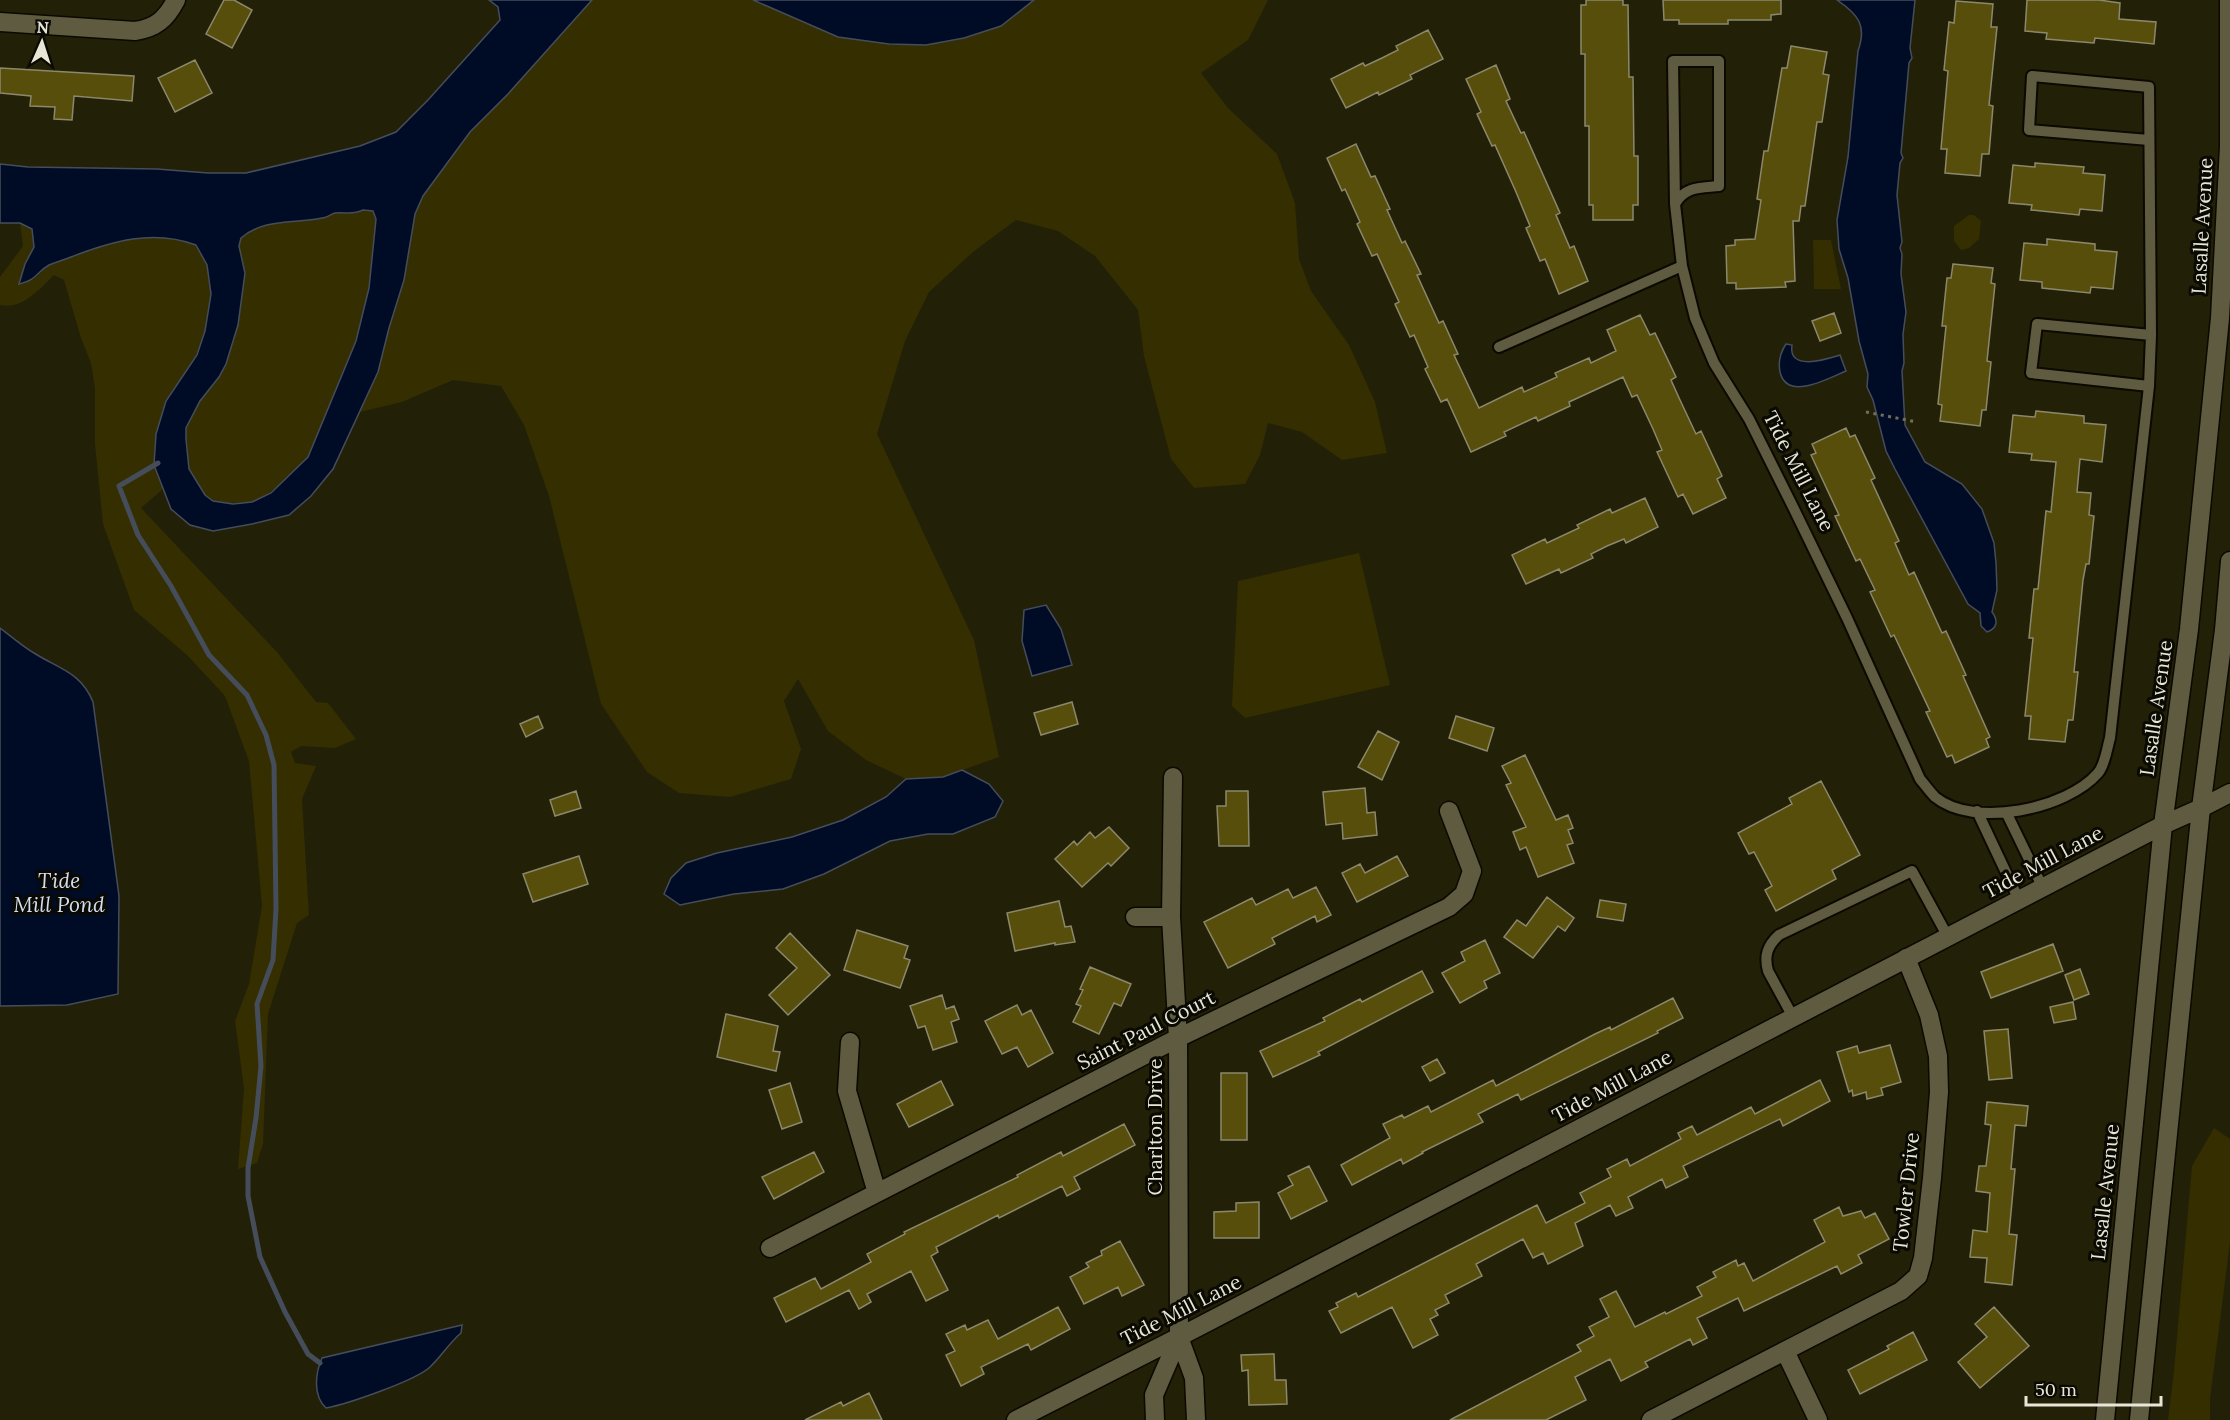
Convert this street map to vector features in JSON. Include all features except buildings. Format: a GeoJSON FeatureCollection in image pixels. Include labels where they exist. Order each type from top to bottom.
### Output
{"type":"FeatureCollection","features":[{"type":"Feature","properties":{"kind":"street"},"geometry":{"type":"LineString","coordinates":[[0,22],[135,31],[151,28],[170,10],[176,0]]}},
{"type":"Feature","properties":{"kind":"street","name":"Lasalle Avenue"},"geometry":{"type":"LineString","coordinates":[[2105,1420],[2163,825],[2189,629],[2220,318],[2229,147],[2229,0]]}},
{"type":"Feature","properties":{"kind":"street"},"geometry":{"type":"LineString","coordinates":[[2139,1420],[2201,808],[2224,630],[2230,561]]}},
{"type":"Feature","properties":{"kind":"street","name":"Charlton Drive"},"geometry":{"type":"LineString","coordinates":[[1173,777],[1171,917],[1178,1038],[1179,1337],[1194,1378],[1196,1420]]}},
{"type":"Feature","properties":{"kind":"street","name":"Tide Mill Lane"},"geometry":{"type":"LineString","coordinates":[[1016,1420],[2163,825],[2230,793]]}},
{"type":"Feature","properties":{"kind":"street","name":"Saint Paul Court"},"geometry":{"type":"LineString","coordinates":[[770,1248],[1178,1038],[1449,907],[1464,894],[1472,871],[1449,811]]}},
{"type":"Feature","properties":{"kind":"street"},"geometry":{"type":"LineString","coordinates":[[1135,916],[1171,917]]}},
{"type":"Feature","properties":{"kind":"street","name":"Towler Drive"},"geometry":{"type":"LineString","coordinates":[[1651,1420],[1901,1291],[1918,1276],[1923,1258],[1932,1178],[1939,1092],[1938,1056],[1929,1015],[1906,958]]}},
{"type":"Feature","properties":{"kind":"street"},"geometry":{"type":"LineString","coordinates":[[850,1042],[847,1091],[878,1193]]}},
{"type":"Feature","properties":{"kind":"street","name":"Charlton Drive"},"geometry":{"type":"LineString","coordinates":[[1155,1420],[1154,1395],[1179,1337]]}},
{"type":"Feature","properties":{"kind":"street"},"geometry":{"type":"LineString","coordinates":[[1785,1352],[1818,1420]]}},
{"type":"Feature","properties":{"kind":"lane","name":"Tide Mill Lane"},"geometry":{"type":"LineString","coordinates":[[1675,204],[1680,195],[1688,190],[1719,186],[1719,61],[1673,61],[1675,204],[1682,267],[1695,318],[1714,363],[1749,419],[1789,499],[1847,618],[1920,779],[1936,798],[1956,808],[2007,814],[2068,797],[2099,772],[2110,738],[2144,413],[2149,386],[2151,335],[2149,87],[2032,76],[2029,130],[2149,140]]}},
{"type":"Feature","properties":{"kind":"lane"},"geometry":{"type":"LineString","coordinates":[[1499,347],[1682,267]]}},
{"type":"Feature","properties":{"kind":"lane"},"geometry":{"type":"LineString","coordinates":[[2149,386],[2031,373],[2037,324],[2151,335]]}},
{"type":"Feature","properties":{"kind":"lane"},"geometry":{"type":"LineString","coordinates":[[1977,811],[2019,900]]}},
{"type":"Feature","properties":{"kind":"lane"},"geometry":{"type":"LineString","coordinates":[[2007,814],[2043,888]]}},
{"type":"Feature","properties":{"kind":"lane"},"geometry":{"type":"LineString","coordinates":[[1793,1017],[1766,965],[1768,947],[1779,935],[1912,871],[1948,937]]}},
{"type":"Feature","properties":{"kind":"path"},"geometry":{"type":"LineString","coordinates":[[1866,412],[1917,422]]}},
{"type":"Feature","properties":{"kind":"shaded area"},"geometry":{"type":"Polygon","coordinates":[[[592,0],[753,0],[838,37],[889,44],[926,45],[1001,26],[1034,0],[1268,0],[1248,40],[1201,73],[1228,108],[1277,154],[1295,203],[1299,259],[1311,291],[1349,345],[1375,402],[1387,453],[1342,460],[1302,432],[1268,423],[1260,455],[1245,484],[1194,488],[1171,459],[1144,356],[1138,310],[1095,256],[1058,231],[1016,220],[973,252],[929,292],[905,341],[877,434],[974,640],[999,757],[943,777],[906,779],[866,760],[828,731],[798,679],[784,701],[801,749],[791,779],[730,797],[679,793],[647,772],[601,704],[549,496],[524,425],[501,386],[453,380],[402,402],[360,412],[378,372],[404,280],[415,214],[423,196],[470,132],[508,94],[592,0]]]}},
{"type":"Feature","properties":{"kind":"shaded area"},"geometry":{"type":"Polygon","coordinates":[[[363,210],[373,211],[376,219],[369,288],[356,341],[308,457],[262,498],[252,502],[213,501],[205,495],[189,469],[186,429],[200,401],[226,364],[244,284],[241,238],[269,224],[311,220],[335,213],[352,213],[363,210]]]}},
{"type":"Feature","properties":{"kind":"shaded area"},"geometry":{"type":"Polygon","coordinates":[[[1969,215],[1974,215],[1981,221],[1979,239],[1969,248],[1961,250],[1954,241],[1954,226],[1969,215]]]}},
{"type":"Feature","properties":{"kind":"shaded area"},"geometry":{"type":"Polygon","coordinates":[[[20,223],[32,229],[34,247],[25,264],[32,281],[48,266],[97,246],[148,236],[176,238],[196,245],[207,265],[211,294],[205,331],[197,355],[166,401],[154,465],[163,489],[141,508],[277,652],[316,702],[328,703],[356,739],[335,748],[301,746],[291,752],[295,763],[316,766],[302,799],[309,915],[297,923],[268,1014],[263,1144],[257,1163],[238,1169],[244,1088],[235,1021],[249,984],[262,906],[249,761],[225,696],[187,655],[134,610],[103,524],[95,444],[95,389],[91,363],[64,280],[54,275],[37,292],[23,301],[8,306],[0,305],[0,277],[23,246],[20,223]]]}},
{"type":"Feature","properties":{"kind":"shaded area"},"geometry":{"type":"Polygon","coordinates":[[[1813,240],[1831,240],[1841,289],[1814,289],[1813,240]]]}},
{"type":"Feature","properties":{"kind":"shaded area"},"geometry":{"type":"Polygon","coordinates":[[[1359,553],[1390,685],[1245,718],[1232,706],[1238,581],[1359,553]]]}},
{"type":"Feature","properties":{"kind":"shaded area"},"geometry":{"type":"Polygon","coordinates":[[[2214,1128],[2230,1139],[2230,1242],[2210,1399],[2210,1420],[2168,1420],[2192,1166],[2214,1128]]]}},
{"type":"Feature","properties":{"kind":"water"},"geometry":{"type":"Polygon","coordinates":[[[489,0],[592,0],[508,94],[470,132],[423,196],[415,214],[404,280],[378,372],[333,469],[311,496],[289,515],[213,531],[190,525],[171,509],[154,465],[156,434],[166,401],[197,355],[205,331],[211,294],[207,265],[196,245],[164,238],[133,239],[102,246],[52,264],[34,278],[19,284],[25,264],[34,247],[32,229],[20,223],[0,223],[0,164],[28,167],[246,173],[360,146],[396,132],[428,100],[500,20],[498,7],[489,0]],[[373,211],[335,213],[324,218],[269,224],[241,238],[239,246],[245,273],[238,325],[226,364],[200,401],[186,428],[189,469],[205,495],[213,501],[233,504],[252,502],[271,493],[308,457],[356,341],[369,288],[376,219],[373,211]]]}},
{"type":"Feature","properties":{"kind":"water"},"geometry":{"type":"Polygon","coordinates":[[[753,0],[1034,0],[1001,26],[964,38],[926,45],[889,44],[838,37],[753,0]]]}},
{"type":"Feature","properties":{"kind":"water"},"geometry":{"type":"Polygon","coordinates":[[[1837,0],[1915,0],[1910,48],[1912,58],[1909,63],[1901,153],[1903,158],[1900,163],[1897,195],[1902,242],[1900,248],[1901,274],[1906,312],[1902,371],[1905,425],[1925,462],[1962,484],[1982,509],[1994,543],[1996,563],[1997,590],[1992,612],[1996,624],[1987,632],[1981,626],[1980,613],[1968,604],[1886,451],[1873,400],[1867,387],[1868,374],[1859,341],[1848,278],[1839,249],[1837,220],[1848,157],[1858,51],[1862,35],[1856,16],[1837,0]]]}},
{"type":"Feature","properties":{"kind":"water"},"geometry":{"type":"Polygon","coordinates":[[[1786,344],[1792,345],[1792,353],[1796,359],[1802,361],[1818,361],[1840,355],[1846,371],[1809,385],[1799,387],[1791,385],[1784,381],[1779,368],[1782,351],[1786,344]]]}},
{"type":"Feature","properties":{"kind":"water"},"geometry":{"type":"Polygon","coordinates":[[[1046,605],[1061,629],[1072,665],[1032,676],[1022,641],[1024,610],[1046,605]]]}},
{"type":"Feature","properties":{"kind":"water","name":"Tide Mill Pond"},"geometry":{"type":"Polygon","coordinates":[[[0,628],[30,650],[76,678],[93,702],[119,896],[118,994],[67,1005],[0,1006],[0,628]]]}},
{"type":"Feature","properties":{"kind":"water"},"geometry":{"type":"Polygon","coordinates":[[[962,770],[989,784],[1003,801],[995,817],[953,834],[928,834],[890,841],[824,874],[783,889],[734,894],[680,905],[664,894],[671,878],[686,863],[717,853],[792,837],[843,820],[886,797],[906,779],[943,777],[962,770]]]}},
{"type":"Feature","properties":{"kind":"water"},"geometry":{"type":"Polygon","coordinates":[[[462,1325],[461,1333],[422,1373],[349,1402],[326,1408],[322,1403],[317,1384],[322,1358],[462,1325]]]}},
{"type":"Feature","properties":{"kind":"waterway"},"geometry":{"type":"LineString","coordinates":[[158,463],[119,486],[138,535],[171,586],[209,655],[247,695],[266,735],[274,765],[276,909],[273,960],[257,1004],[261,1066],[248,1168],[248,1196],[260,1257],[285,1312],[308,1354],[320,1363]]}}]}
